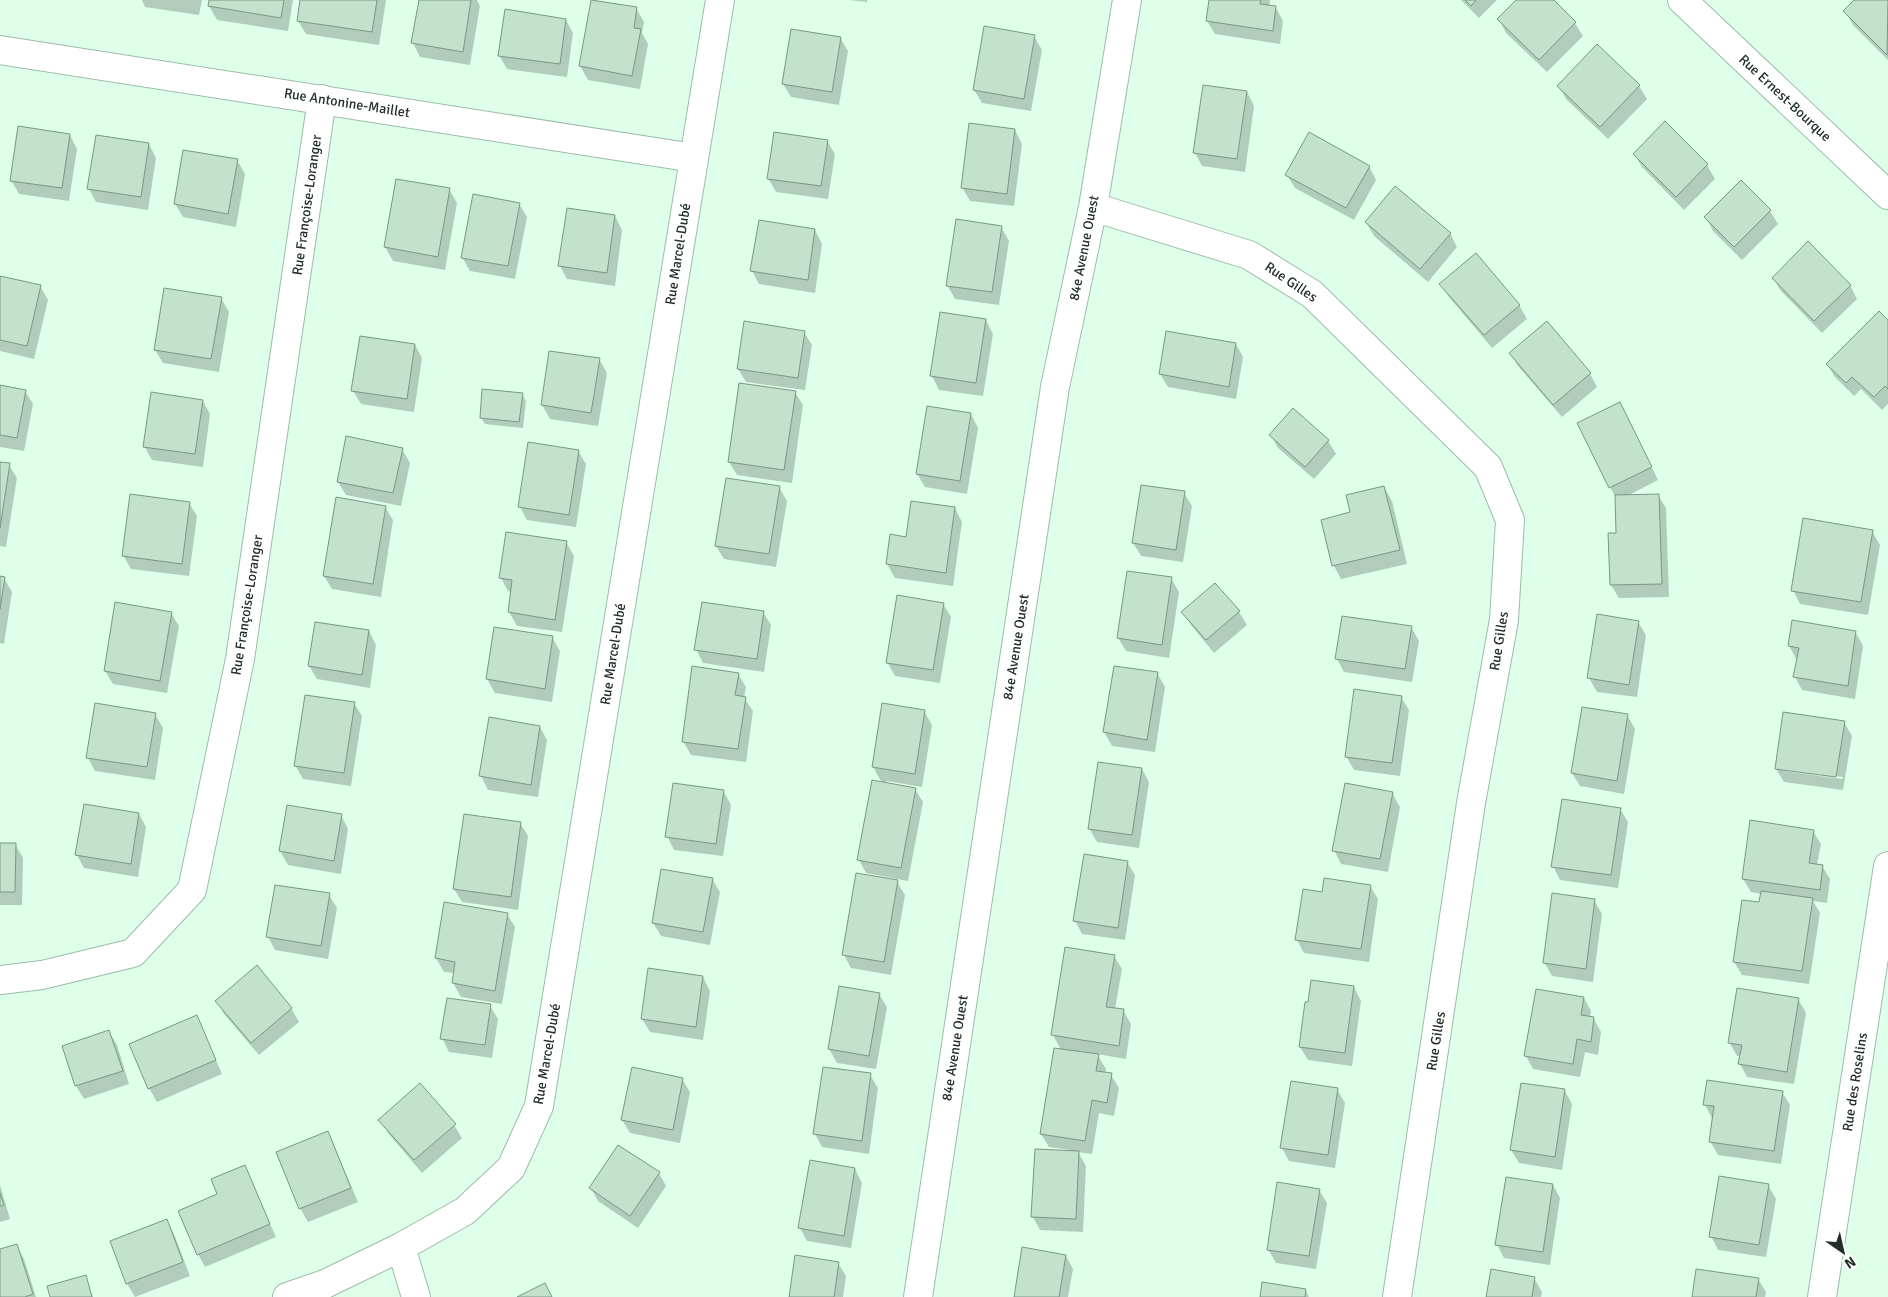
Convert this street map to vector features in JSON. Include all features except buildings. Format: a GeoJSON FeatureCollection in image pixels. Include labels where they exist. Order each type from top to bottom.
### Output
{"type":"FeatureCollection","features":[{"type":"Feature","properties":{"kind":"street","name":"Rue Marcel-Dubé"},"geometry":{"type":"LineString","coordinates":[[287,1297],[327,1290],[465,1211],[511,1168],[540,1106],[720,0]]}},
{"type":"Feature","properties":{"kind":"street","name":"84e Avenue Ouest"},"geometry":{"type":"LineString","coordinates":[[918,1297],[1055,387],[1093,207],[1127,0]]}},
{"type":"Feature","properties":{"kind":"street","name":"Rue Ernest-Bourque"},"geometry":{"type":"LineString","coordinates":[[1682,0],[1888,195]]}},
{"type":"Feature","properties":{"kind":"street","name":"Rue Antonine-Maillet"},"geometry":{"type":"LineString","coordinates":[[0,50],[694,158]]}},
{"type":"Feature","properties":{"kind":"street","name":"Rue Françoise-Loranger"},"geometry":{"type":"LineString","coordinates":[[0,980],[42,976],[134,953],[192,890],[240,659],[322,99]]}},
{"type":"Feature","properties":{"kind":"street","name":"Rue Gilles"},"geometry":{"type":"LineString","coordinates":[[1093,207],[1249,254],[1312,294],[1488,466],[1510,520],[1504,620],[1471,803],[1397,1297]]}},
{"type":"Feature","properties":{"kind":"street","name":"Rue des Roselins"},"geometry":{"type":"LineString","coordinates":[[1822,1297],[1888,866]]}},
{"type":"Feature","properties":{"kind":"street"},"geometry":{"type":"LineString","coordinates":[[401,1247],[416,1297]]}}]}
